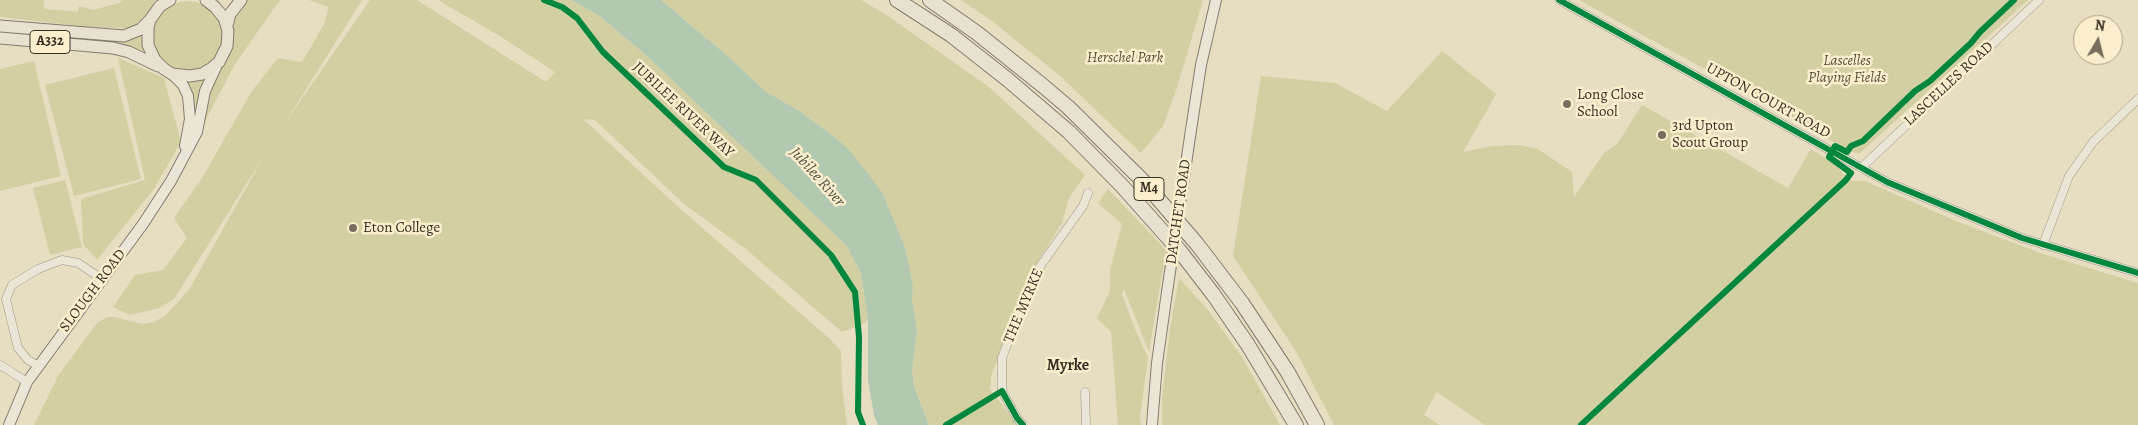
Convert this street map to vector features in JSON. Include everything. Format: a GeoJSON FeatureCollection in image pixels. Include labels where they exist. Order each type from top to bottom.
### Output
{"type":"FeatureCollection","features":[{"type":"Feature","properties":{"kind":"highway","name":"M4"},"geometry":{"type":"LineString","coordinates":[[897,0],[951,35],[1020,90],[1069,132],[1123,187],[1180,250],[1213,294],[1248,345],[1296,425]]}},
{"type":"Feature","properties":{"kind":"highway","name":"M4"},"geometry":{"type":"LineString","coordinates":[[930,0],[977,33],[1048,90],[1142,180],[1197,244],[1242,303],[1287,371],[1317,425]]}},
{"type":"Feature","properties":{"kind":"main road","name":"A332"},"geometry":{"type":"LineString","coordinates":[[0,26],[124,36],[141,29],[160,6],[170,0]]}},
{"type":"Feature","properties":{"kind":"main road"},"geometry":{"type":"LineString","coordinates":[[206,0],[220,12],[227,26]]}},
{"type":"Feature","properties":{"kind":"main road"},"geometry":{"type":"LineString","coordinates":[[220,62],[226,46],[230,14],[241,0]]}},
{"type":"Feature","properties":{"kind":"main road","name":"DATCHET ROAD"},"geometry":{"type":"LineString","coordinates":[[1152,425],[1157,363],[1191,130],[1201,65],[1216,0]]}},
{"type":"Feature","properties":{"kind":"main road"},"geometry":{"type":"LineString","coordinates":[[150,20],[148,45],[155,60],[168,71]]}},
{"type":"Feature","properties":{"kind":"main road","name":"A332"},"geometry":{"type":"LineString","coordinates":[[0,38],[122,50],[168,71],[190,76],[202,74],[220,62]]}},
{"type":"Feature","properties":{"kind":"main road","name":"SLOUGH ROAD"},"geometry":{"type":"LineString","coordinates":[[8,425],[27,382],[143,224],[171,181],[197,132],[207,84],[220,62]]}},
{"type":"Feature","properties":{"kind":"main road","name":"SLOUGH ROAD"},"geometry":{"type":"LineString","coordinates":[[168,71],[183,85],[190,103],[189,129],[182,159]]}},
{"type":"Feature","properties":{"kind":"street","name":"UPTON COURT ROAD"},"geometry":{"type":"LineString","coordinates":[[1560,0],[1703,78],[1860,168],[1936,203],[2043,245],[2138,273]]}},
{"type":"Feature","properties":{"kind":"street","name":"LASCELLES ROAD"},"geometry":{"type":"LineString","coordinates":[[1860,168],[2039,0]]}},
{"type":"Feature","properties":{"kind":"street"},"geometry":{"type":"LineString","coordinates":[[2043,245],[2069,176],[2093,142],[2136,105]]}},
{"type":"Feature","properties":{"kind":"street","name":"THE MYRKE"},"geometry":{"type":"LineString","coordinates":[[1023,425],[1002,391],[1002,358],[1022,304],[1041,265],[1083,206],[1088,193]]}},
{"type":"Feature","properties":{"kind":"street"},"geometry":{"type":"LineString","coordinates":[[39,366],[28,360],[18,348],[6,299],[12,285],[38,270],[62,260],[78,263],[102,280]]}},
{"type":"Feature","properties":{"kind":"street"},"geometry":{"type":"LineString","coordinates":[[0,365],[27,382]]}},
{"type":"Feature","properties":{"kind":"street"},"geometry":{"type":"LineString","coordinates":[[1085,392],[1086,425]]}},
{"type":"Feature","properties":{"kind":"green space"},"geometry":{"type":"Polygon","coordinates":[[[0,0],[41,0],[44,1],[44,9],[78,12],[79,6],[93,10],[119,3],[123,0],[155,0],[151,10],[133,29],[90,27],[0,17],[0,0]]]}},
{"type":"Feature","properties":{"kind":"green space"},"geometry":{"type":"Polygon","coordinates":[[[245,0],[280,0],[235,64],[201,129],[206,97],[235,13],[245,0]]]}},
{"type":"Feature","properties":{"kind":"green space","name":"Eton College"},"geometry":{"type":"Polygon","coordinates":[[[309,0],[362,0],[283,126],[370,0],[417,0],[546,82],[555,72],[503,38],[438,0],[571,0],[600,16],[649,58],[846,245],[861,273],[868,320],[861,325],[842,332],[747,250],[684,204],[595,120],[583,119],[676,205],[830,339],[841,351],[842,384],[847,425],[34,425],[58,376],[97,323],[107,317],[142,324],[154,322],[165,316],[189,290],[265,154],[174,299],[159,308],[130,315],[113,307],[135,275],[163,270],[187,238],[174,218],[202,178],[252,91],[278,58],[302,62],[324,24],[329,7],[309,0]]]}},
{"type":"Feature","properties":{"kind":"green space"},"geometry":{"type":"Polygon","coordinates":[[[661,0],[861,0],[885,14],[989,87],[1085,175],[1069,198],[1062,223],[1031,273],[991,376],[990,389],[1017,425],[929,425],[914,387],[912,370],[917,329],[912,299],[913,286],[905,247],[882,192],[842,143],[801,112],[765,91],[731,59],[661,0]]]}},
{"type":"Feature","properties":{"kind":"green space","name":"Herschel Park"},"geometry":{"type":"Polygon","coordinates":[[[961,0],[1203,0],[1177,88],[1163,126],[1141,153],[1059,75],[992,21],[961,0]]]}},
{"type":"Feature","properties":{"kind":"green space","name":"Lascelles Playing Fields"},"geometry":{"type":"Polygon","coordinates":[[[1579,0],[2028,0],[1859,154],[1847,150],[1792,117],[1579,0]]]}},
{"type":"Feature","properties":{"kind":"green space"},"geometry":{"type":"Polygon","coordinates":[[[188,1],[201,4],[213,11],[220,23],[223,36],[220,49],[213,61],[201,68],[188,71],[175,68],[163,61],[156,49],[153,36],[156,23],[163,11],[175,4],[188,1]]]}},
{"type":"Feature","properties":{"kind":"green space"},"geometry":{"type":"Polygon","coordinates":[[[0,29],[141,33],[144,51],[108,42],[0,33],[0,29]]]}},
{"type":"Feature","properties":{"kind":"green space"},"geometry":{"type":"Polygon","coordinates":[[[1442,51],[1496,94],[1463,152],[1492,146],[1521,145],[1538,149],[1572,172],[1574,197],[1604,153],[1617,144],[1642,105],[1788,188],[1811,149],[1837,165],[1843,174],[1852,181],[1865,181],[1956,221],[2040,253],[2138,283],[2138,425],[1485,425],[1437,392],[1424,415],[1440,425],[1334,425],[1297,353],[1233,256],[1261,76],[1335,83],[1387,111],[1442,51]]]}},
{"type":"Feature","properties":{"kind":"green space"},"geometry":{"type":"Polygon","coordinates":[[[118,58],[164,78],[181,142],[153,190],[97,260],[83,244],[81,199],[145,180],[118,58]]]}},
{"type":"Feature","properties":{"kind":"green space"},"geometry":{"type":"Polygon","coordinates":[[[34,61],[61,176],[0,191],[0,69],[34,61]]]}},
{"type":"Feature","properties":{"kind":"green space"},"geometry":{"type":"Polygon","coordinates":[[[114,68],[141,179],[74,196],[45,85],[114,68]]]}},
{"type":"Feature","properties":{"kind":"green space"},"geometry":{"type":"Polygon","coordinates":[[[204,78],[201,89],[194,124],[186,82],[204,78]]]}},
{"type":"Feature","properties":{"kind":"green space"},"geometry":{"type":"Polygon","coordinates":[[[65,180],[82,247],[50,255],[33,188],[65,180]]]}},
{"type":"Feature","properties":{"kind":"green space"},"geometry":{"type":"Polygon","coordinates":[[[1108,189],[1166,250],[1149,352],[1124,289],[1122,294],[1148,358],[1140,416],[1141,425],[1118,425],[1111,332],[1097,318],[1110,291],[1110,270],[1122,224],[1098,203],[1108,189]]]}},
{"type":"Feature","properties":{"kind":"green space"},"geometry":{"type":"Polygon","coordinates":[[[1179,278],[1208,310],[1242,357],[1280,425],[1162,425],[1162,398],[1170,329],[1179,278]]]}},
{"type":"Feature","properties":{"kind":"water","name":"Jubilee River"},"geometry":{"type":"Polygon","coordinates":[[[571,0],[661,0],[731,59],[765,91],[801,112],[851,152],[882,192],[905,247],[913,286],[912,300],[917,329],[912,370],[914,387],[929,425],[878,425],[874,415],[868,380],[868,320],[861,273],[846,245],[649,58],[600,16],[571,0]]]}},
{"type":"Feature","properties":{"kind":"cycle path","name":"JUBILEE RIVER WAY"},"geometry":{"type":"LineString","coordinates":[[544,0],[562,7],[577,18],[603,52],[724,167],[756,180],[831,255],[855,292],[859,337],[858,412],[863,425]]}},
{"type":"Feature","properties":{"kind":"cycle path"},"geometry":{"type":"LineString","coordinates":[[1559,0],[1887,182],[2022,238],[2138,273]]}},
{"type":"Feature","properties":{"kind":"cycle path"},"geometry":{"type":"LineString","coordinates":[[1581,425],[1846,180],[1851,173],[1829,157],[1835,146],[1847,152],[1851,146],[1863,141],[1915,91],[1930,81],[1971,43],[2014,0]]}},
{"type":"Feature","properties":{"kind":"cycle path"},"geometry":{"type":"LineString","coordinates":[[946,425],[1002,391],[1023,425]]}},
{"type":"Feature","properties":{"kind":"place","name":"Long Close School"},"geometry":{"type":"Point","coordinates":[1567,104]}},
{"type":"Feature","properties":{"kind":"place","name":"3rd Upton Scout Group"},"geometry":{"type":"Point","coordinates":[1662,135]}},
{"type":"Feature","properties":{"kind":"place","name":"Eton College"},"geometry":{"type":"Point","coordinates":[353,228]}},
{"type":"Feature","properties":{"kind":"district","name":"Myrke"},"geometry":{"type":"Point","coordinates":[1068,366]}}]}
